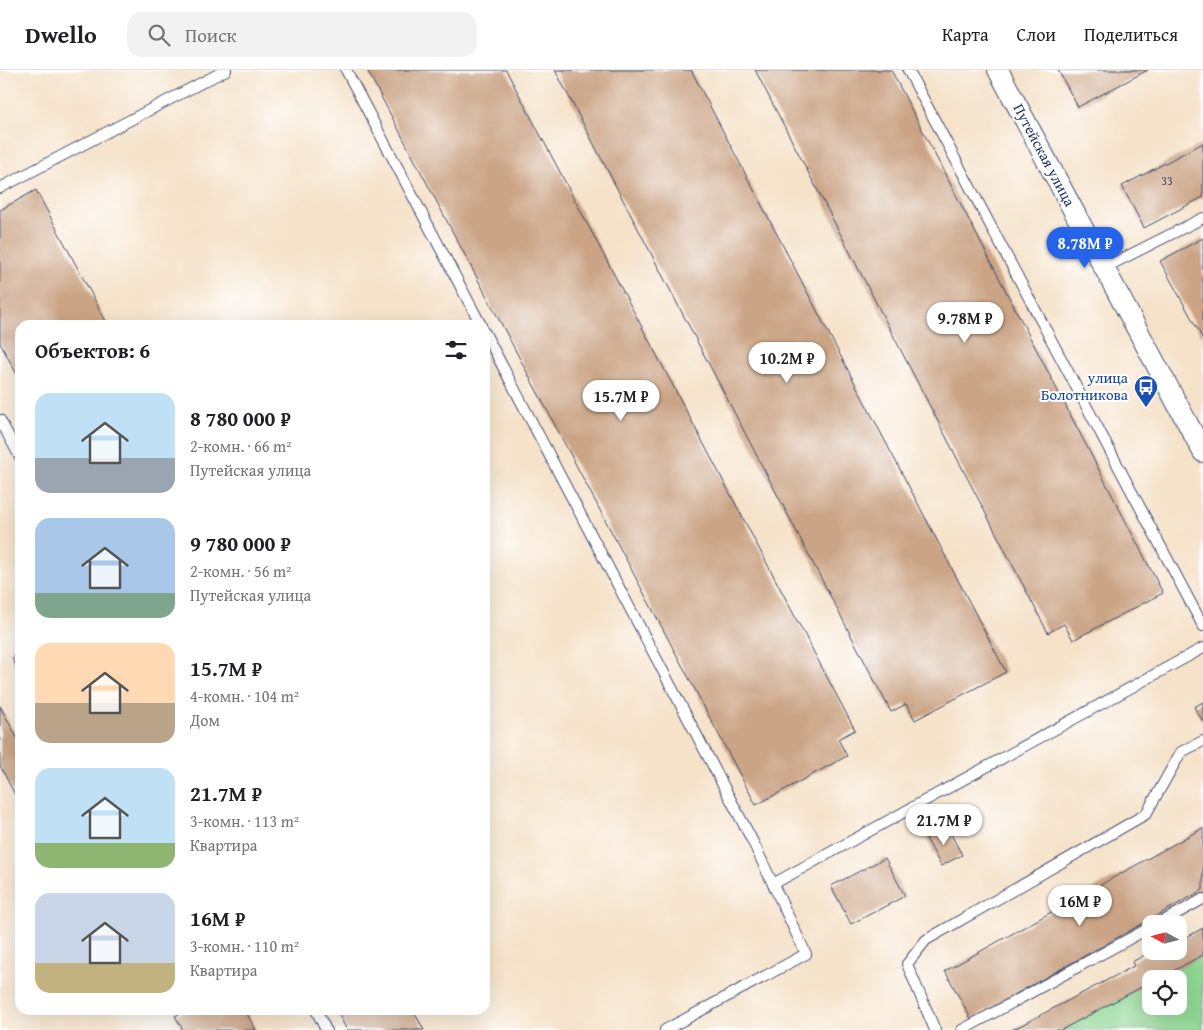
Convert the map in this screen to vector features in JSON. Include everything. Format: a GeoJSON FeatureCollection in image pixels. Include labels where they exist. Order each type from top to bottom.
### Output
{"type":"FeatureCollection","features":[{"type":"Feature","properties":{"kind":"street","name":"Путейская улица"},"geometry":{"type":"LineString","coordinates":[[998,70],[1203,452]]}},
{"type":"Feature","properties":{"kind":"lane"},"geometry":{"type":"LineString","coordinates":[[0,188],[226,70]]}},
{"type":"Feature","properties":{"kind":"lane"},"geometry":{"type":"LineString","coordinates":[[346,70],[478,320]]}},
{"type":"Feature","properties":{"kind":"lane"},"geometry":{"type":"LineString","coordinates":[[908,70],[1203,626]]}},
{"type":"Feature","properties":{"kind":"lane"},"geometry":{"type":"LineString","coordinates":[[1104,268],[1203,218]]}},
{"type":"Feature","properties":{"kind":"lane"},"geometry":{"type":"LineString","coordinates":[[490,342],[753,842],[806,954],[665,1030]]}},
{"type":"Feature","properties":{"kind":"lane"},"geometry":{"type":"LineString","coordinates":[[0,420],[15,448]]}},
{"type":"Feature","properties":{"kind":"lane"},"geometry":{"type":"LineString","coordinates":[[773,884],[1203,648]]}},
{"type":"Feature","properties":{"kind":"lane"},"geometry":{"type":"LineString","coordinates":[[935,1030],[907,964],[926,940],[1146,814],[1181,752],[1203,741]]}},
{"type":"Feature","properties":{"kind":"lane"},"geometry":{"type":"LineString","coordinates":[[1174,915],[1203,899]]}},
{"type":"Feature","properties":{"kind":"lane"},"geometry":{"type":"LineString","coordinates":[[962,1030],[1142,932]]}},
{"type":"Feature","properties":{"kind":"lane"},"geometry":{"type":"LineString","coordinates":[[318,1015],[326,1030]]}},
{"type":"Feature","properties":{"kind":"green space"},"geometry":{"type":"Polygon","coordinates":[[[1203,955],[1203,1030],[1061,1030],[1142,987],[1142,1015],[1187,1015],[1187,970],[1175,970],[1203,955]]]}},
{"type":"Feature","properties":{"kind":"building"},"geometry":{"type":"Polygon","coordinates":[[[367,70],[506,70],[855,730],[838,739],[847,756],[756,805],[367,70]]]}},
{"type":"Feature","properties":{"kind":"building"},"geometry":{"type":"Polygon","coordinates":[[[555,70],[691,70],[1006,672],[915,720],[906,704],[891,712],[555,70]]]}},
{"type":"Feature","properties":{"kind":"building"},"geometry":{"type":"Polygon","coordinates":[[[755,70],[891,70],[1163,593],[1073,640],[1064,624],[1048,633],[755,70]]]}},
{"type":"Feature","properties":{"kind":"building"},"geometry":{"type":"Polygon","coordinates":[[[1058,70],[1148,70],[1078,107],[1058,70]]]}},
{"type":"Feature","properties":{"kind":"building"},"geometry":{"type":"Polygon","coordinates":[[[1203,143],[1203,197],[1144,228],[1122,186],[1203,143]]]}},
{"type":"Feature","properties":{"kind":"building"},"geometry":{"type":"Polygon","coordinates":[[[36,190],[105,320],[15,320],[15,371],[0,343],[0,210],[36,190]]]}},
{"type":"Feature","properties":{"kind":"building"},"geometry":{"type":"Polygon","coordinates":[[[1203,238],[1203,339],[1160,261],[1203,238]]]}},
{"type":"Feature","properties":{"kind":"building"},"geometry":{"type":"Polygon","coordinates":[[[1203,702],[1203,722],[1194,707],[1203,702]]]}},
{"type":"Feature","properties":{"kind":"building"},"geometry":{"type":"Polygon","coordinates":[[[0,706],[15,734],[15,794],[0,766],[0,706]]]}},
{"type":"Feature","properties":{"kind":"building"},"geometry":{"type":"Polygon","coordinates":[[[946,825],[962,855],[941,866],[925,836],[946,825]]]}},
{"type":"Feature","properties":{"kind":"building"},"geometry":{"type":"Polygon","coordinates":[[[1203,828],[1203,890],[1158,915],[1142,915],[1142,924],[971,1019],[945,971],[1203,828]]]}},
{"type":"Feature","properties":{"kind":"building"},"geometry":{"type":"Polygon","coordinates":[[[885,858],[905,896],[851,924],[831,886],[885,858]]]}},
{"type":"Feature","properties":{"kind":"building"},"geometry":{"type":"Polygon","coordinates":[[[1203,928],[1203,955],[1175,970],[1142,970],[1142,987],[1061,1030],[1012,1030],[1134,966],[1132,962],[1142,956],[1142,960],[1188,960],[1188,936],[1203,928]]]}},
{"type":"Feature","properties":{"kind":"building"},"geometry":{"type":"Polygon","coordinates":[[[248,1015],[256,1030],[183,1030],[175,1016],[248,1015]]]}},
{"type":"Feature","properties":{"kind":"building"},"geometry":{"type":"Polygon","coordinates":[[[339,1015],[416,1015],[424,1030],[347,1030],[339,1015]]]}},
{"type":"Feature","properties":{"kind":"place","name":"улица Болотникова"},"geometry":{"type":"Point","coordinates":[1146,408]}}]}
